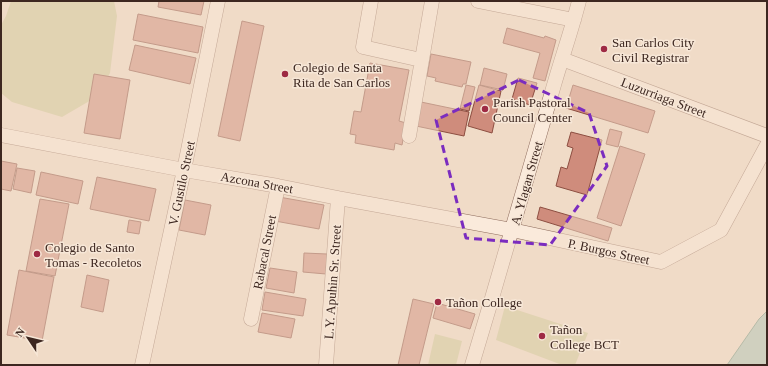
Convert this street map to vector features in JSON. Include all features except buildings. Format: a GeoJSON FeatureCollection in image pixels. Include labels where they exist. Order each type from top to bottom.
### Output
{"type":"FeatureCollection","features":[{"type":"Feature","properties":{"kind":"street","name":"V. Gustilo Street"},"geometry":{"type":"LineString","coordinates":[[142,365],[184,170],[218,1]]}},
{"type":"Feature","properties":{"kind":"street"},"geometry":{"type":"LineString","coordinates":[[371,1],[363,47],[421,60]]}},
{"type":"Feature","properties":{"kind":"street"},"geometry":{"type":"LineString","coordinates":[[409,136],[432,1]]}},
{"type":"Feature","properties":{"kind":"street"},"geometry":{"type":"LineString","coordinates":[[478,1],[574,20]]}},
{"type":"Feature","properties":{"kind":"street","name":"A. Ylagan Street"},"geometry":{"type":"LineString","coordinates":[[472,365],[579,1]]}},
{"type":"Feature","properties":{"kind":"street","name":"Luzurriaga Street"},"geometry":{"type":"LineString","coordinates":[[562,59],[767,136]]}},
{"type":"Feature","properties":{"kind":"street","name":"Azcona Street"},"geometry":{"type":"LineString","coordinates":[[1,135],[512,230]]}},
{"type":"Feature","properties":{"kind":"street","name":"P. Burgos Street"},"geometry":{"type":"LineString","coordinates":[[512,230],[661,262],[721,230],[767,144]]}},
{"type":"Feature","properties":{"kind":"street","name":"Rabacal Street"},"geometry":{"type":"LineString","coordinates":[[251,319],[278,186]]}},
{"type":"Feature","properties":{"kind":"street","name":"L.Y. Apuhin Sr. Street"},"geometry":{"type":"LineString","coordinates":[[326,365],[338,198]]}},
{"type":"Feature","properties":{"kind":"highlighted area"},"geometry":{"type":"Polygon","coordinates":[[[519,80],[589,113],[607,166],[550,245],[466,238],[436,120],[519,80]]]}},
{"type":"Feature","properties":{"kind":"shaded area"},"geometry":{"type":"Polygon","coordinates":[[[11,1],[114,1],[117,16],[110,73],[98,96],[62,117],[12,102],[1,93],[1,25],[11,1]]]}},
{"type":"Feature","properties":{"kind":"shaded area","name":"Tañon College BCT"},"geometry":{"type":"Polygon","coordinates":[[[505,306],[588,333],[575,365],[562,365],[496,340],[505,306]]]}},
{"type":"Feature","properties":{"kind":"shaded area"},"geometry":{"type":"Polygon","coordinates":[[[767,311],[767,365],[727,365],[759,319],[767,311]]]}},
{"type":"Feature","properties":{"kind":"shaded area"},"geometry":{"type":"Polygon","coordinates":[[[435,334],[462,341],[456,365],[428,365],[435,334]]]}},
{"type":"Feature","properties":{"kind":"place","name":"San Carlos City Civil Registrar"},"geometry":{"type":"Point","coordinates":[604,49]}},
{"type":"Feature","properties":{"kind":"place","name":"Colegio de Santa Rita de San Carlos"},"geometry":{"type":"Point","coordinates":[285,74]}},
{"type":"Feature","properties":{"kind":"place","name":"Parish Pastoral Council Center"},"geometry":{"type":"Point","coordinates":[485,109]}},
{"type":"Feature","properties":{"kind":"place","name":"Colegio de Santo Tomas - Recoletos"},"geometry":{"type":"Point","coordinates":[37,254]}},
{"type":"Feature","properties":{"kind":"place","name":"Tañon College"},"geometry":{"type":"Point","coordinates":[438,302]}},
{"type":"Feature","properties":{"kind":"place","name":"Tañon College BCT"},"geometry":{"type":"Point","coordinates":[542,336]}}]}
